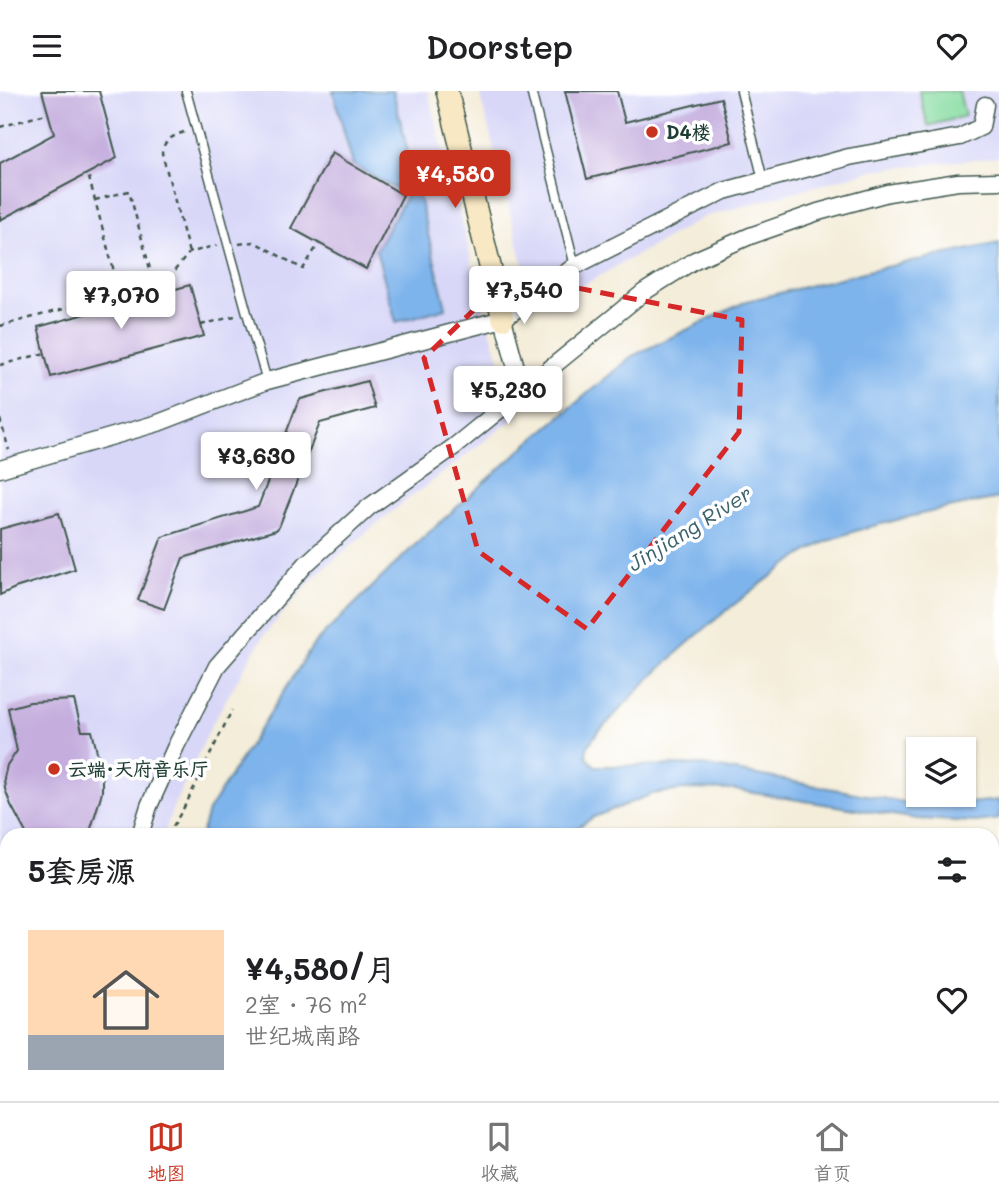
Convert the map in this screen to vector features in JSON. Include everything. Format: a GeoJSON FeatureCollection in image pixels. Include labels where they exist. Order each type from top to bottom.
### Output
{"type":"FeatureCollection","features":[{"type":"Feature","properties":{"kind":"main road"},"geometry":{"type":"LineString","coordinates":[[447,91],[503,319]]}},
{"type":"Feature","properties":{"kind":"street"},"geometry":{"type":"LineString","coordinates":[[7,467],[158,423],[267,381],[503,319],[575,266],[724,191],[849,157],[960,137],[981,127],[984,102]]}},
{"type":"Feature","properties":{"kind":"street"},"geometry":{"type":"LineString","coordinates":[[141,828],[176,745],[217,666],[306,564],[369,507],[454,446],[644,292],[695,260],[818,212],[888,193],[958,182],[999,181]]}},
{"type":"Feature","properties":{"kind":"street"},"geometry":{"type":"LineString","coordinates":[[503,319],[523,390]]}},
{"type":"Feature","properties":{"kind":"lane"},"geometry":{"type":"LineString","coordinates":[[186,91],[267,381]]}},
{"type":"Feature","properties":{"kind":"lane"},"geometry":{"type":"LineString","coordinates":[[531,91],[575,266]]}},
{"type":"Feature","properties":{"kind":"lane"},"geometry":{"type":"LineString","coordinates":[[741,91],[763,180]]}},
{"type":"Feature","properties":{"kind":"path"},"geometry":{"type":"LineString","coordinates":[[0,127],[48,113]]}},
{"type":"Feature","properties":{"kind":"path"},"geometry":{"type":"LineString","coordinates":[[188,253],[162,153],[169,138],[196,129]]}},
{"type":"Feature","properties":{"kind":"path"},"geometry":{"type":"LineString","coordinates":[[88,174],[120,293]]}},
{"type":"Feature","properties":{"kind":"path"},"geometry":{"type":"LineString","coordinates":[[95,200],[129,191],[155,284]]}},
{"type":"Feature","properties":{"kind":"path"},"geometry":{"type":"LineString","coordinates":[[0,326],[166,281],[188,253],[253,242],[303,269],[319,243]]}},
{"type":"Feature","properties":{"kind":"path"},"geometry":{"type":"LineString","coordinates":[[201,325],[225,319]]}},
{"type":"Feature","properties":{"kind":"path"},"geometry":{"type":"LineString","coordinates":[[0,365],[45,353]]}},
{"type":"Feature","properties":{"kind":"path"},"geometry":{"type":"LineString","coordinates":[[0,419],[7,467]]}},
{"type":"Feature","properties":{"kind":"path"},"geometry":{"type":"LineString","coordinates":[[172,828],[232,710]]}},
{"type":"Feature","properties":{"kind":"highlighted area"},"geometry":{"type":"Polygon","coordinates":[[[510,275],[742,320],[739,432],[587,629],[478,551],[424,358],[510,275]]]}},
{"type":"Feature","properties":{"kind":"shaded area"},"geometry":{"type":"Polygon","coordinates":[[[0,91],[428,91],[484,310],[517,416],[386,516],[317,574],[263,636],[212,724],[166,828],[0,828],[0,91]]]}},
{"type":"Feature","properties":{"kind":"shaded area"},"geometry":{"type":"Polygon","coordinates":[[[479,91],[998,91],[999,157],[873,170],[704,217],[548,305],[524,267],[479,91]]]}},
{"type":"Feature","properties":{"kind":"green space"},"geometry":{"type":"Polygon","coordinates":[[[919,91],[959,91],[965,116],[928,126],[919,91]]]}},
{"type":"Feature","properties":{"kind":"water"},"geometry":{"type":"Polygon","coordinates":[[[333,91],[393,91],[446,308],[396,322],[376,250],[407,195],[353,165],[333,91]]]}},
{"type":"Feature","properties":{"kind":"water","name":"Jinjiang River"},"geometry":{"type":"Polygon","coordinates":[[[999,243],[999,498],[859,530],[818,545],[800,556],[699,633],[644,684],[591,741],[586,752],[588,759],[596,766],[703,765],[906,802],[906,807],[976,807],[976,802],[999,800],[999,819],[976,822],[918,819],[735,790],[690,789],[652,794],[594,817],[577,828],[203,828],[208,811],[314,644],[415,545],[525,446],[632,356],[747,301],[876,269],[999,243]]]}},
{"type":"Feature","properties":{"kind":"building"},"geometry":{"type":"Polygon","coordinates":[[[42,91],[99,91],[117,158],[0,220],[0,163],[54,134],[42,91]]]}},
{"type":"Feature","properties":{"kind":"building","name":"D4楼"},"geometry":{"type":"Polygon","coordinates":[[[565,91],[617,91],[625,122],[721,98],[732,142],[587,179],[565,91]]]}},
{"type":"Feature","properties":{"kind":"building"},"geometry":{"type":"Polygon","coordinates":[[[332,153],[403,195],[366,269],[291,228],[332,153]]]}},
{"type":"Feature","properties":{"kind":"building"},"geometry":{"type":"Polygon","coordinates":[[[190,285],[204,336],[51,377],[38,327],[190,285]]]}},
{"type":"Feature","properties":{"kind":"building"},"geometry":{"type":"Polygon","coordinates":[[[367,381],[375,408],[320,423],[276,530],[183,558],[164,609],[138,600],[162,537],[258,507],[301,399],[367,381]]]}},
{"type":"Feature","properties":{"kind":"building"},"geometry":{"type":"Polygon","coordinates":[[[59,513],[75,569],[0,595],[0,529],[59,513]]]}},
{"type":"Feature","properties":{"kind":"building","name":"云端·天府音乐厅"},"geometry":{"type":"Polygon","coordinates":[[[74,700],[82,731],[92,731],[102,773],[102,792],[91,828],[23,828],[11,805],[4,778],[7,765],[17,751],[8,708],[30,702],[74,700]]]}},
{"type":"Feature","properties":{"kind":"place","name":"D4楼"},"geometry":{"type":"Point","coordinates":[652,132]}},
{"type":"Feature","properties":{"kind":"place","name":"云端·天府音乐厅"},"geometry":{"type":"Point","coordinates":[54,769]}}]}
